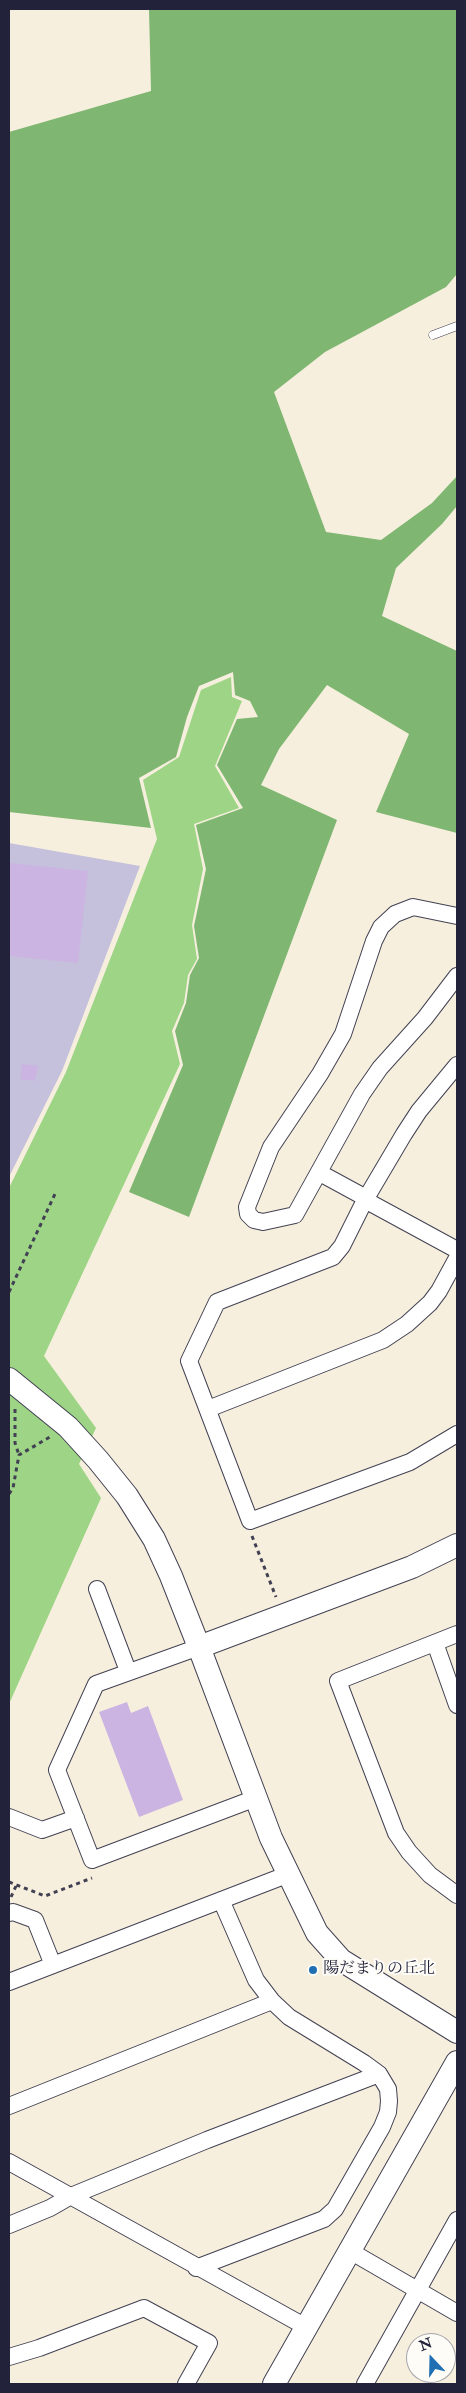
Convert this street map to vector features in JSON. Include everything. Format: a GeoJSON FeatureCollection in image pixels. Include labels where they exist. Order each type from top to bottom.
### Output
{"type":"FeatureCollection","features":[{"type":"Feature","properties":{"kind":"street"},"geometry":{"type":"LineString","coordinates":[[456,982],[380,1068],[358,1100],[320,1173],[295,1215],[263,1222],[254,1220],[248,1214],[247,1207],[271,1147],[320,1074],[342,1034],[374,941],[381,927],[395,914],[413,907],[457,916]]}},
{"type":"Feature","properties":{"kind":"street"},"geometry":{"type":"LineString","coordinates":[[457,1065],[414,1119],[366,1199],[342,1246],[333,1257],[218,1302],[189,1361],[250,1521],[410,1462],[457,1434]]}},
{"type":"Feature","properties":{"kind":"street"},"geometry":{"type":"LineString","coordinates":[[320,1173],[457,1250]]}},
{"type":"Feature","properties":{"kind":"street"},"geometry":{"type":"LineString","coordinates":[[208,1409],[383,1340],[406,1324],[430,1302],[439,1291],[457,1258]]}},
{"type":"Feature","properties":{"kind":"street"},"geometry":{"type":"LineString","coordinates":[[9,1379],[68,1427],[103,1466],[131,1502],[163,1557],[199,1647],[270,1838],[317,1933],[341,1960],[457,2032]]}},
{"type":"Feature","properties":{"kind":"street"},"geometry":{"type":"LineString","coordinates":[[256,1798],[92,1860],[58,1770],[96,1684],[412,1567],[457,1545]]}},
{"type":"Feature","properties":{"kind":"street"},"geometry":{"type":"LineString","coordinates":[[98,1589],[128,1671]]}},
{"type":"Feature","properties":{"kind":"street"},"geometry":{"type":"LineString","coordinates":[[457,1634],[338,1680],[396,1833],[409,1852],[430,1875],[457,1895]]}},
{"type":"Feature","properties":{"kind":"street"},"geometry":{"type":"LineString","coordinates":[[435,1644],[457,1705]]}},
{"type":"Feature","properties":{"kind":"street"},"geometry":{"type":"LineString","coordinates":[[9,1816],[42,1830],[76,1818]]}},
{"type":"Feature","properties":{"kind":"street"},"geometry":{"type":"LineString","coordinates":[[9,1982],[289,1874]]}},
{"type":"Feature","properties":{"kind":"street"},"geometry":{"type":"LineString","coordinates":[[196,2268],[324,2219],[335,2209],[382,2127],[388,2112],[388,2089],[379,2074],[364,2062],[290,2016],[272,2001],[256,1980],[221,1900]]}},
{"type":"Feature","properties":{"kind":"street"},"geometry":{"type":"LineString","coordinates":[[9,1913],[14,1912],[35,1920],[53,1965]]}},
{"type":"Feature","properties":{"kind":"street"},"geometry":{"type":"LineString","coordinates":[[9,2106],[272,2001]]}},
{"type":"Feature","properties":{"kind":"street"},"geometry":{"type":"LineString","coordinates":[[274,2384],[457,2062]]}},
{"type":"Feature","properties":{"kind":"street"},"geometry":{"type":"LineString","coordinates":[[9,2225],[50,2208],[70,2196],[207,2140],[379,2074]]}},
{"type":"Feature","properties":{"kind":"street"},"geometry":{"type":"LineString","coordinates":[[9,2162],[196,2268],[306,2326]]}},
{"type":"Feature","properties":{"kind":"street"},"geometry":{"type":"LineString","coordinates":[[365,2384],[457,2220]]}},
{"type":"Feature","properties":{"kind":"street"},"geometry":{"type":"LineString","coordinates":[[350,2251],[457,2313]]}},
{"type":"Feature","properties":{"kind":"street"},"geometry":{"type":"LineString","coordinates":[[9,2357],[39,2348],[144,2308],[208,2342],[186,2384]]}},
{"type":"Feature","properties":{"kind":"lane"},"geometry":{"type":"LineString","coordinates":[[433,335],[457,326]]}},
{"type":"Feature","properties":{"kind":"path"},"geometry":{"type":"LineString","coordinates":[[9,1292],[55,1194]]}},
{"type":"Feature","properties":{"kind":"path"},"geometry":{"type":"LineString","coordinates":[[9,1494],[13,1488],[20,1455],[15,1443],[16,1420],[14,1405]]}},
{"type":"Feature","properties":{"kind":"path"},"geometry":{"type":"LineString","coordinates":[[20,1455],[51,1436]]}},
{"type":"Feature","properties":{"kind":"path"},"geometry":{"type":"LineString","coordinates":[[250,1521],[249,1529],[276,1598]]}},
{"type":"Feature","properties":{"kind":"shaded area"},"geometry":{"type":"Polygon","coordinates":[[[9,843],[140,866],[62,1071],[9,1177],[9,843]]]}},
{"type":"Feature","properties":{"kind":"green space"},"geometry":{"type":"Polygon","coordinates":[[[149,9],[457,9],[457,274],[446,287],[325,352],[274,392],[326,532],[381,540],[432,503],[457,476],[457,506],[442,524],[396,568],[382,616],[457,651],[457,833],[376,812],[409,734],[327,685],[279,749],[261,785],[337,820],[189,1217],[129,1192],[183,1065],[175,1031],[186,1003],[190,975],[199,958],[194,926],[206,869],[196,825],[243,808],[217,765],[237,719],[258,717],[250,701],[235,695],[233,672],[199,686],[187,717],[176,757],[139,778],[151,828],[9,812],[9,132],[151,91],[149,9]]]}},
{"type":"Feature","properties":{"kind":"green space"},"geometry":{"type":"Polygon","coordinates":[[[231,677],[232,697],[242,701],[215,766],[239,808],[194,824],[203,869],[192,925],[197,959],[188,975],[184,1003],[172,1031],[180,1064],[44,1356],[96,1428],[79,1464],[101,1498],[9,1704],[9,1188],[66,1072],[157,839],[143,780],[179,757],[201,690],[231,677]]]}},
{"type":"Feature","properties":{"kind":"building"},"geometry":{"type":"Polygon","coordinates":[[[9,863],[88,871],[78,963],[9,956],[9,863]]]}},
{"type":"Feature","properties":{"kind":"building"},"geometry":{"type":"Polygon","coordinates":[[[22,1064],[38,1066],[35,1081],[20,1079],[22,1064]]]}},
{"type":"Feature","properties":{"kind":"building"},"geometry":{"type":"Polygon","coordinates":[[[127,1702],[131,1713],[148,1706],[183,1800],[139,1817],[99,1712],[127,1702]]]}},
{"type":"Feature","properties":{"kind":"place","name":"陽だまりの丘北"},"geometry":{"type":"Point","coordinates":[313,1970]}}]}
